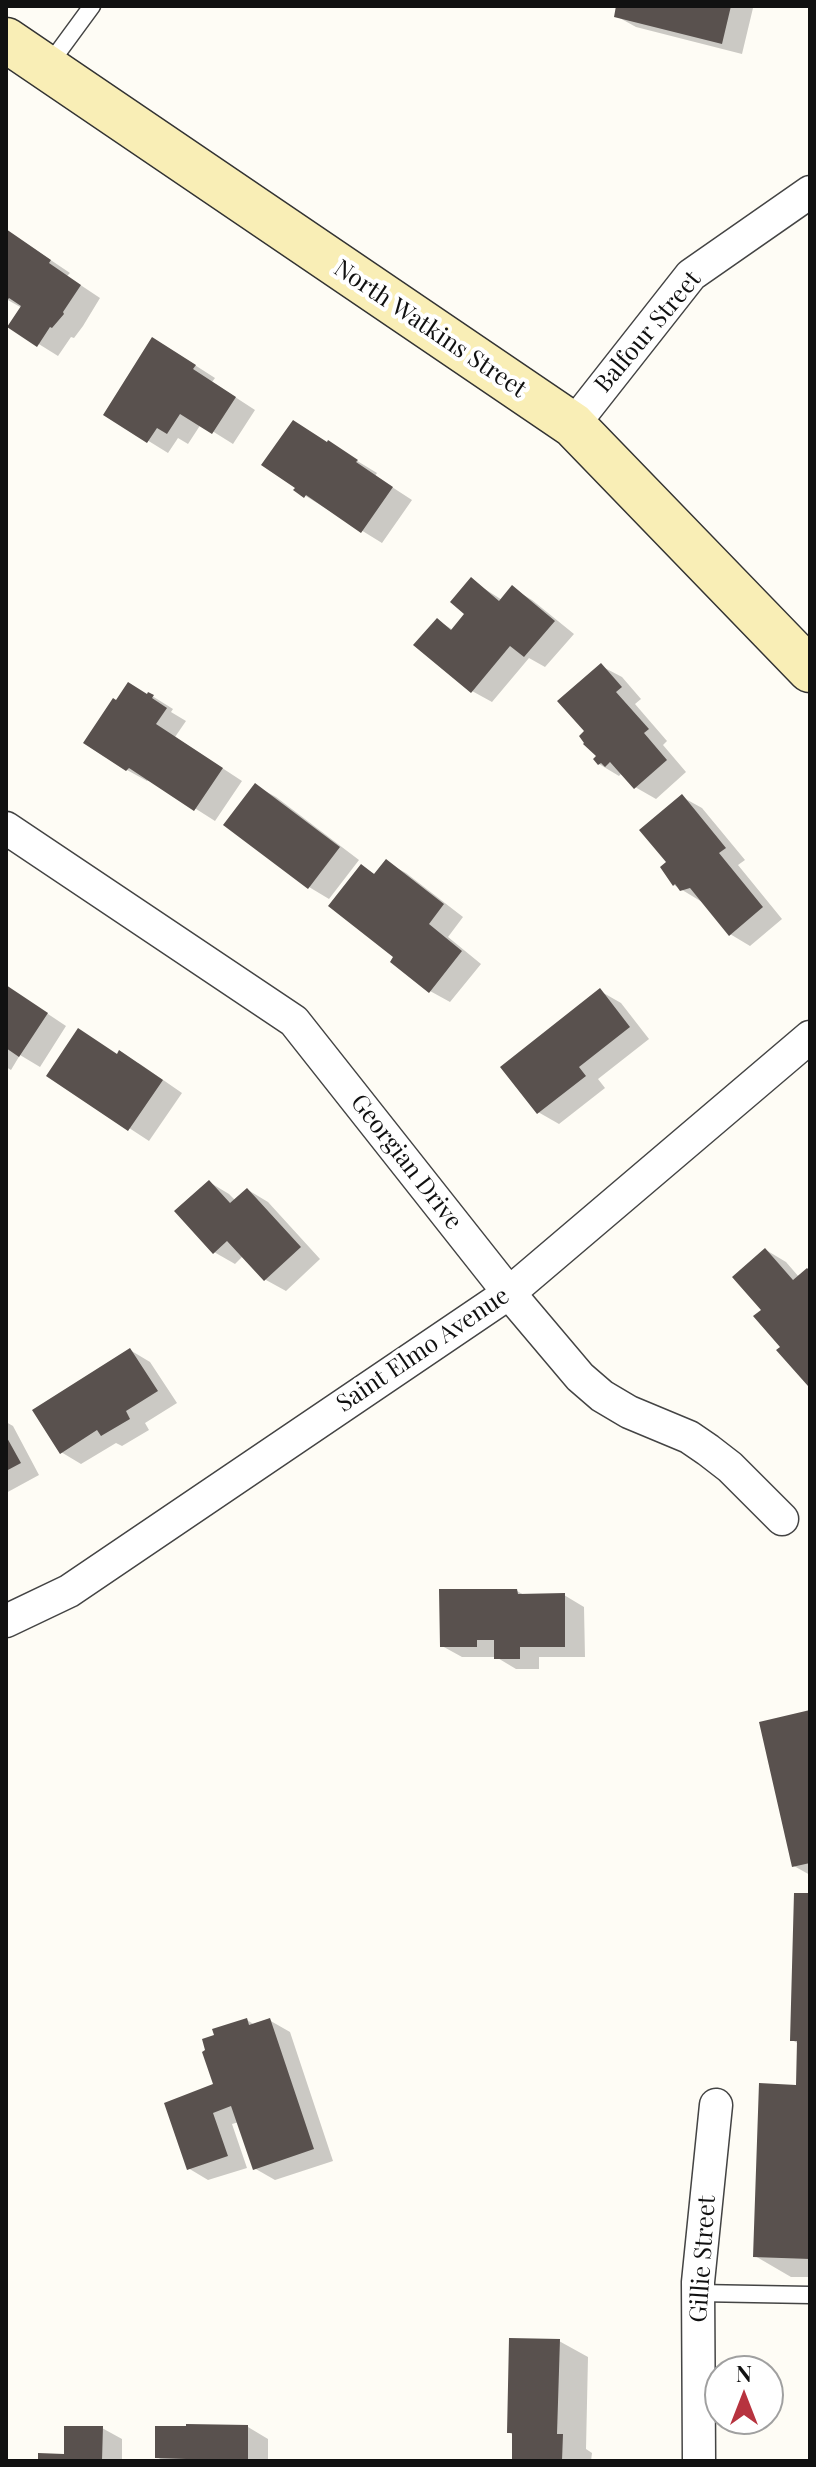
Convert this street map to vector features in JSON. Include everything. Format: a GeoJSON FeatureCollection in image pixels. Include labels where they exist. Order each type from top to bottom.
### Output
{"type":"FeatureCollection","features":[{"type":"Feature","properties":{"kind":"main road","name":"North Watkins Street"},"geometry":{"type":"LineString","coordinates":[[6,40],[573,425],[810,670]]}},
{"type":"Feature","properties":{"kind":"street","name":"Balfour Street"},"geometry":{"type":"LineString","coordinates":[[573,425],[691,275],[810,192]]}},
{"type":"Feature","properties":{"kind":"street","name":"Georgian Drive"},"geometry":{"type":"LineString","coordinates":[[6,828],[294,1021],[509,1293],[580,1377],[602,1396],[629,1412],[689,1437],[708,1450],[730,1467],[782,1519]]}},
{"type":"Feature","properties":{"kind":"street","name":"Saint Elmo Avenue"},"geometry":{"type":"LineString","coordinates":[[6,1621],[69,1591],[509,1293],[810,1037]]}},
{"type":"Feature","properties":{"kind":"street","name":"Gillie Street"},"geometry":{"type":"LineString","coordinates":[[699,2461],[698,2293],[716,2105]]}},
{"type":"Feature","properties":{"kind":"lane"},"geometry":{"type":"LineString","coordinates":[[47,68],[92,6]]}},
{"type":"Feature","properties":{"kind":"lane"},"geometry":{"type":"LineString","coordinates":[[698,2293],[810,2295]]}},
{"type":"Feature","properties":{"kind":"building"},"geometry":{"type":"Polygon","coordinates":[[[616,6],[731,6],[722,44],[614,17],[616,6]]]}},
{"type":"Feature","properties":{"kind":"building"},"geometry":{"type":"Polygon","coordinates":[[[6,229],[81,285],[64,314],[50,327],[37,347],[7,327],[21,306],[9,298],[6,302],[6,229]]]}},
{"type":"Feature","properties":{"kind":"building"},"geometry":{"type":"Polygon","coordinates":[[[152,337],[196,365],[193,369],[236,397],[212,434],[180,414],[167,434],[157,428],[147,443],[103,415],[152,337]]]}},
{"type":"Feature","properties":{"kind":"building"},"geometry":{"type":"Polygon","coordinates":[[[293,420],[358,460],[356,462],[393,487],[361,533],[306,495],[304,498],[293,490],[295,488],[261,465],[293,420]]]}},
{"type":"Feature","properties":{"kind":"building"},"geometry":{"type":"Polygon","coordinates":[[[471,577],[499,601],[512,585],[555,621],[524,657],[510,646],[471,693],[413,645],[437,618],[451,630],[464,614],[450,602],[471,577]]]}},
{"type":"Feature","properties":{"kind":"building"},"geometry":{"type":"Polygon","coordinates":[[[601,663],[622,687],[616,692],[649,729],[644,733],[667,760],[634,789],[610,762],[605,767],[601,763],[598,765],[593,759],[596,756],[579,736],[584,731],[557,701],[601,663]]]}},
{"type":"Feature","properties":{"kind":"building"},"geometry":{"type":"Polygon","coordinates":[[[128,682],[154,695],[152,698],[167,708],[156,724],[223,768],[194,811],[129,768],[126,771],[83,743],[113,698],[116,700],[128,682]]]}},
{"type":"Feature","properties":{"kind":"building"},"geometry":{"type":"Polygon","coordinates":[[[255,783],[340,847],[308,889],[223,825],[255,783]]]}},
{"type":"Feature","properties":{"kind":"building"},"geometry":{"type":"Polygon","coordinates":[[[682,794],[726,848],[719,853],[763,907],[729,936],[690,888],[680,891],[675,884],[673,886],[660,867],[666,862],[639,830],[682,794]]]}},
{"type":"Feature","properties":{"kind":"building"},"geometry":{"type":"Polygon","coordinates":[[[386,859],[444,904],[429,924],[462,951],[429,993],[390,962],[393,957],[328,906],[361,864],[374,874],[386,859]]]}},
{"type":"Feature","properties":{"kind":"building"},"geometry":{"type":"Polygon","coordinates":[[[6,985],[48,1013],[19,1057],[6,1048],[6,985]]]}},
{"type":"Feature","properties":{"kind":"building"},"geometry":{"type":"Polygon","coordinates":[[[600,988],[630,1027],[579,1067],[586,1076],[537,1114],[500,1067],[600,988]]]}},
{"type":"Feature","properties":{"kind":"building"},"geometry":{"type":"Polygon","coordinates":[[[78,1028],[117,1054],[119,1050],[163,1080],[128,1131],[46,1076],[78,1028]]]}},
{"type":"Feature","properties":{"kind":"building"},"geometry":{"type":"Polygon","coordinates":[[[209,1180],[230,1203],[247,1188],[301,1247],[264,1281],[227,1241],[213,1254],[174,1211],[209,1180]]]}},
{"type":"Feature","properties":{"kind":"building"},"geometry":{"type":"Polygon","coordinates":[[[765,1248],[793,1280],[807,1268],[810,1271],[808,1386],[776,1350],[780,1347],[753,1316],[761,1310],[732,1277],[765,1248]]]}},
{"type":"Feature","properties":{"kind":"building"},"geometry":{"type":"Polygon","coordinates":[[[130,1348],[158,1391],[126,1411],[130,1419],[101,1436],[97,1430],[60,1454],[32,1410],[130,1348]]]}},
{"type":"Feature","properties":{"kind":"building"},"geometry":{"type":"Polygon","coordinates":[[[6,1436],[21,1463],[6,1471],[6,1436]]]}},
{"type":"Feature","properties":{"kind":"building"},"geometry":{"type":"Polygon","coordinates":[[[439,1589],[517,1589],[518,1594],[565,1593],[565,1647],[520,1647],[520,1659],[494,1659],[494,1640],[477,1640],[477,1647],[440,1647],[439,1589]]]}},
{"type":"Feature","properties":{"kind":"building"},"geometry":{"type":"Polygon","coordinates":[[[810,1710],[810,1863],[792,1867],[759,1722],[810,1710]]]}},
{"type":"Feature","properties":{"kind":"building"},"geometry":{"type":"Polygon","coordinates":[[[794,1893],[810,1893],[810,2259],[753,2257],[759,2083],[796,2085],[797,2041],[790,2041],[794,1893]]]}},
{"type":"Feature","properties":{"kind":"building"},"geometry":{"type":"Polygon","coordinates":[[[247,2018],[249,2025],[270,2018],[314,2149],[253,2170],[231,2106],[213,2113],[228,2156],[187,2170],[164,2103],[213,2084],[202,2052],[205,2050],[202,2039],[214,2035],[212,2029],[247,2018]]]}},
{"type":"Feature","properties":{"kind":"building"},"geometry":{"type":"Polygon","coordinates":[[[509,2338],[560,2339],[557,2434],[563,2434],[562,2461],[512,2461],[512,2433],[507,2433],[509,2338]]]}},
{"type":"Feature","properties":{"kind":"building"},"geometry":{"type":"Polygon","coordinates":[[[248,2425],[248,2461],[155,2458],[155,2426],[248,2425]]]}},
{"type":"Feature","properties":{"kind":"building"},"geometry":{"type":"Polygon","coordinates":[[[64,2426],[103,2426],[102,2461],[38,2461],[38,2453],[64,2454],[64,2426]]]}}]}
